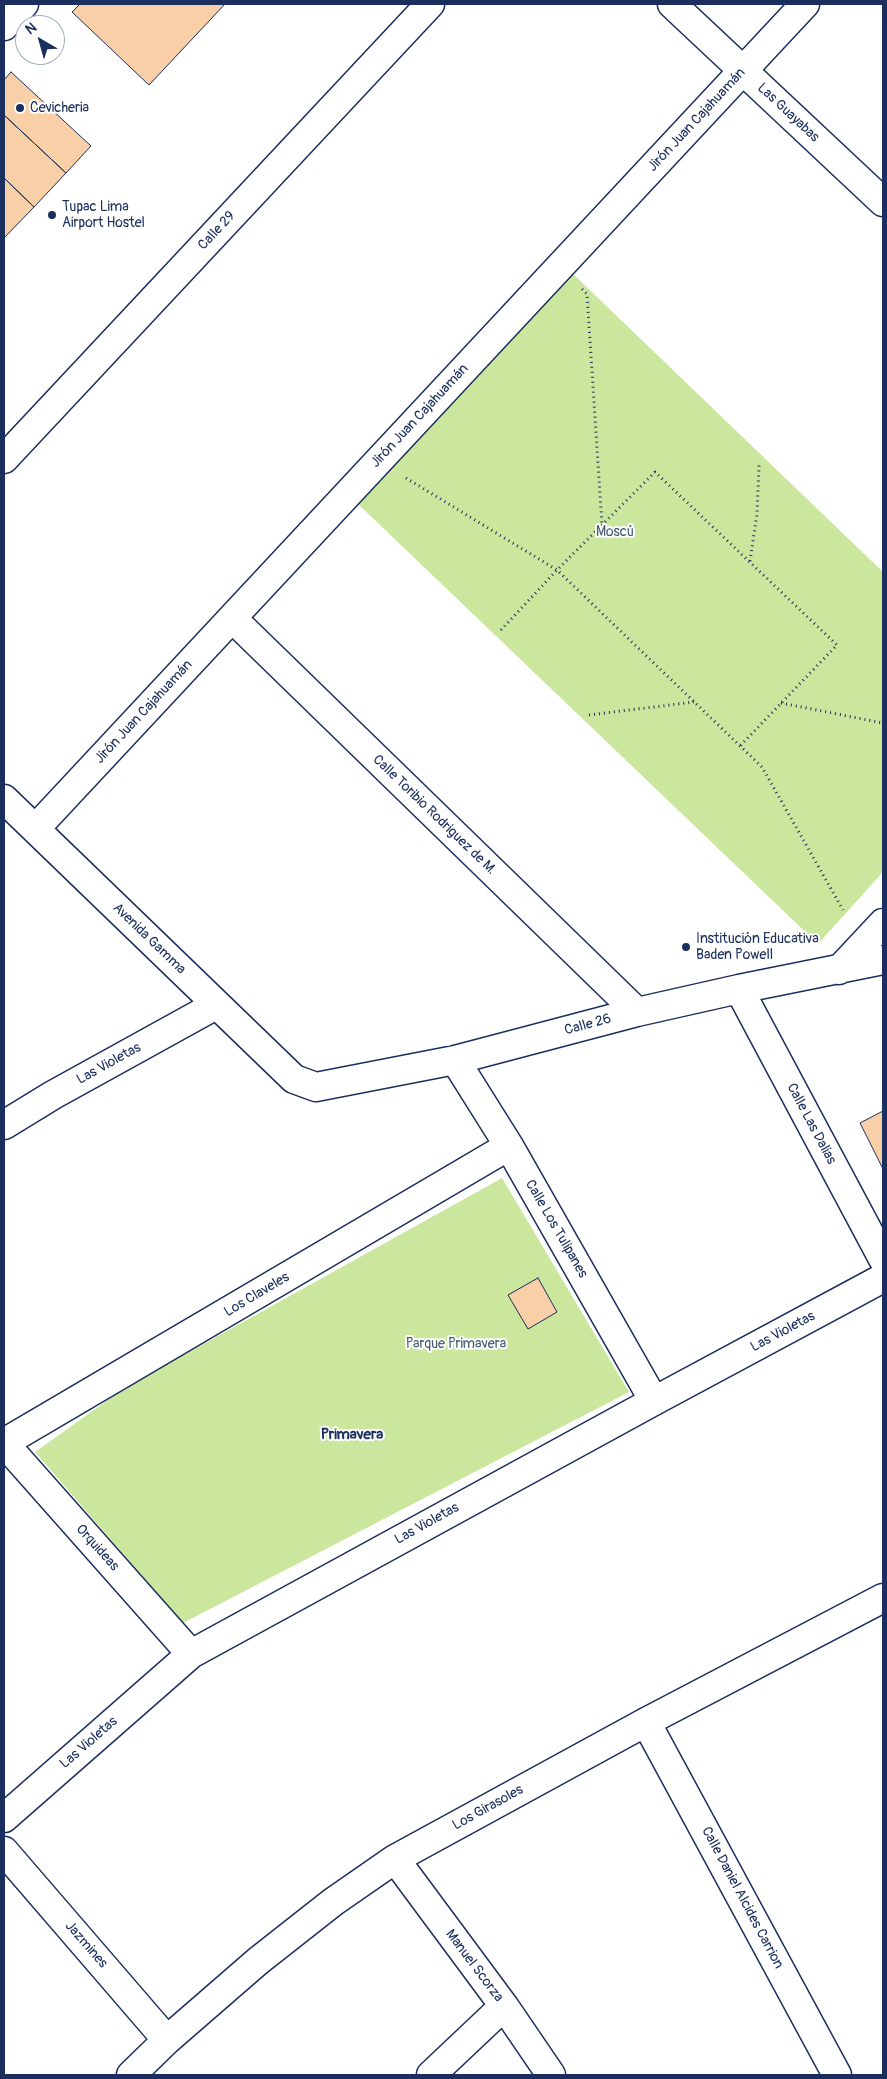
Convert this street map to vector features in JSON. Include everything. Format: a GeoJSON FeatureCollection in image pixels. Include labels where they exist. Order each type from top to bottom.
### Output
{"type":"FeatureCollection","features":[{"type":"Feature","properties":{"kind":"street"},"geometry":{"type":"LineString","coordinates":[[4,26],[24,4]]}},
{"type":"Feature","properties":{"kind":"street","name":"Calle 29"},"geometry":{"type":"LineString","coordinates":[[4,459],[430,4]]}},
{"type":"Feature","properties":{"kind":"street","name":"Las Guayabas"},"geometry":{"type":"LineString","coordinates":[[672,4],[883,202]]}},
{"type":"Feature","properties":{"kind":"street","name":"Jirón Juan Cajahuamán"},"geometry":{"type":"LineString","coordinates":[[36,828],[806,4]]}},
{"type":"Feature","properties":{"kind":"street","name":"Calle Toribio Rodriguez de M."},"geometry":{"type":"LineString","coordinates":[[232,618],[637,1012]]}},
{"type":"Feature","properties":{"kind":"street","name":"Avenida Gamma"},"geometry":{"type":"LineString","coordinates":[[4,799],[294,1079]]}},
{"type":"Feature","properties":{"kind":"street"},"geometry":{"type":"LineString","coordinates":[[839,970],[883,923]]}},
{"type":"Feature","properties":{"kind":"street","name":"Calle 26"},"geometry":{"type":"LineString","coordinates":[[294,1079],[316,1087],[455,1060],[637,1012],[883,960]]}},
{"type":"Feature","properties":{"kind":"street","name":"Calle Las Dalias"},"geometry":{"type":"LineString","coordinates":[[739,989],[881,1250]]}},
{"type":"Feature","properties":{"kind":"street","name":"Las Violetas"},"geometry":{"type":"LineString","coordinates":[[4,1125],[53,1095],[216,1005]]}},
{"type":"Feature","properties":{"kind":"street","name":"Calle Los Tulipanes"},"geometry":{"type":"LineString","coordinates":[[455,1060],[509,1146],[654,1401]]}},
{"type":"Feature","properties":{"kind":"street","name":"Los Claveles"},"geometry":{"type":"LineString","coordinates":[[4,1443],[509,1146]]}},
{"type":"Feature","properties":{"kind":"street","name":"Las Violetas"},"geometry":{"type":"LineString","coordinates":[[4,1818],[191,1654],[883,1278]]}},
{"type":"Feature","properties":{"kind":"street","name":"Orquideas"},"geometry":{"type":"LineString","coordinates":[[4,1443],[191,1654]]}},
{"type":"Feature","properties":{"kind":"street","name":"Los Girasoles"},"geometry":{"type":"LineString","coordinates":[[132,2075],[168,2040],[266,1956],[333,1902],[395,1858],[646,1722],[883,1598]]}},
{"type":"Feature","properties":{"kind":"street","name":"Calle Daniel Alcides Carrion"},"geometry":{"type":"LineString","coordinates":[[646,1722],[837,2075]]}},
{"type":"Feature","properties":{"kind":"street","name":"Jazmines"},"geometry":{"type":"LineString","coordinates":[[4,1851],[168,2040]]}},
{"type":"Feature","properties":{"kind":"street","name":"Manuel Scorza"},"geometry":{"type":"LineString","coordinates":[[395,1858],[504,2006],[551,2075]]}},
{"type":"Feature","properties":{"kind":"street"},"geometry":{"type":"LineString","coordinates":[[431,2075],[504,2006]]}},
{"type":"Feature","properties":{"kind":"path"},"geometry":{"type":"LineString","coordinates":[[576,284],[587,294],[602,525]]}},
{"type":"Feature","properties":{"kind":"path"},"geometry":{"type":"LineString","coordinates":[[378,461],[557,570],[762,767],[844,910]]}},
{"type":"Feature","properties":{"kind":"path"},"geometry":{"type":"LineString","coordinates":[[750,562],[758,514],[759,465]]}},
{"type":"Feature","properties":{"kind":"path"},"geometry":{"type":"LineString","coordinates":[[501,630],[557,570],[655,472],[837,645],[740,746]]}},
{"type":"Feature","properties":{"kind":"path"},"geometry":{"type":"LineString","coordinates":[[589,714],[694,702]]}},
{"type":"Feature","properties":{"kind":"path"},"geometry":{"type":"LineString","coordinates":[[780,703],[883,723]]}},
{"type":"Feature","properties":{"kind":"green space","name":"Moscú"},"geometry":{"type":"Polygon","coordinates":[[[572,273],[883,572],[883,872],[818,944],[358,504],[572,273]]]}},
{"type":"Feature","properties":{"kind":"green space","name":"Parque Primavera"},"geometry":{"type":"Polygon","coordinates":[[[502,1178],[629,1392],[183,1623],[35,1452],[126,1387],[502,1178]]]}},
{"type":"Feature","properties":{"kind":"building"},"geometry":{"type":"Polygon","coordinates":[[[80,4],[225,4],[149,85],[72,12],[80,4]]]}},
{"type":"Feature","properties":{"kind":"building"},"geometry":{"type":"Polygon","coordinates":[[[11,72],[91,146],[66,173],[4,115],[4,80],[11,72]]]}},
{"type":"Feature","properties":{"kind":"building"},"geometry":{"type":"Polygon","coordinates":[[[4,115],[66,173],[34,207],[4,178],[4,115]]]}},
{"type":"Feature","properties":{"kind":"building"},"geometry":{"type":"Polygon","coordinates":[[[4,178],[34,207],[4,238],[4,178]]]}},
{"type":"Feature","properties":{"kind":"building"},"geometry":{"type":"Polygon","coordinates":[[[883,1111],[883,1169],[860,1123],[883,1111]]]}},
{"type":"Feature","properties":{"kind":"building"},"geometry":{"type":"Polygon","coordinates":[[[538,1278],[557,1312],[528,1329],[508,1295],[538,1278]]]}},
{"type":"Feature","properties":{"kind":"place","name":"Cevicheria"},"geometry":{"type":"Point","coordinates":[20,108]}},
{"type":"Feature","properties":{"kind":"place","name":"Tupac Lima Airport Hostel"},"geometry":{"type":"Point","coordinates":[52,215]}},
{"type":"Feature","properties":{"kind":"place","name":"Institución Educativa Baden Powell"},"geometry":{"type":"Point","coordinates":[686,947]}},
{"type":"Feature","properties":{"kind":"district","name":"Primavera"},"geometry":{"type":"Point","coordinates":[352,1435]}}]}
